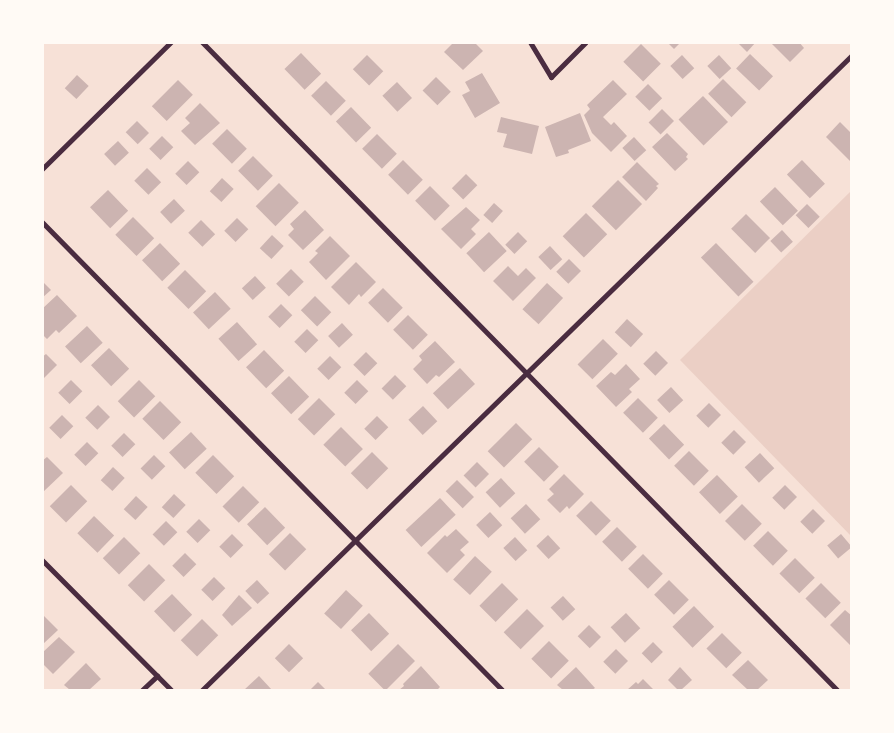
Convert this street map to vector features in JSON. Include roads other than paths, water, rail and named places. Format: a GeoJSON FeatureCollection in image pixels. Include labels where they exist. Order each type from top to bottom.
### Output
{"type":"FeatureCollection","features":[{"type":"Feature","properties":{"kind":"street"},"geometry":{"type":"LineString","coordinates":[[42,169],[171,42]]}},
{"type":"Feature","properties":{"kind":"street"},"geometry":{"type":"LineString","coordinates":[[202,42],[837,690]]}},
{"type":"Feature","properties":{"kind":"street"},"geometry":{"type":"LineString","coordinates":[[530,42],[551,77],[586,42]]}},
{"type":"Feature","properties":{"kind":"street"},"geometry":{"type":"LineString","coordinates":[[202,690],[852,55]]}},
{"type":"Feature","properties":{"kind":"street"},"geometry":{"type":"LineString","coordinates":[[42,222],[502,690]]}},
{"type":"Feature","properties":{"kind":"street"},"geometry":{"type":"LineString","coordinates":[[42,560],[171,690]]}},
{"type":"Feature","properties":{"kind":"street"},"geometry":{"type":"LineString","coordinates":[[142,690],[157,676]]}}]}
